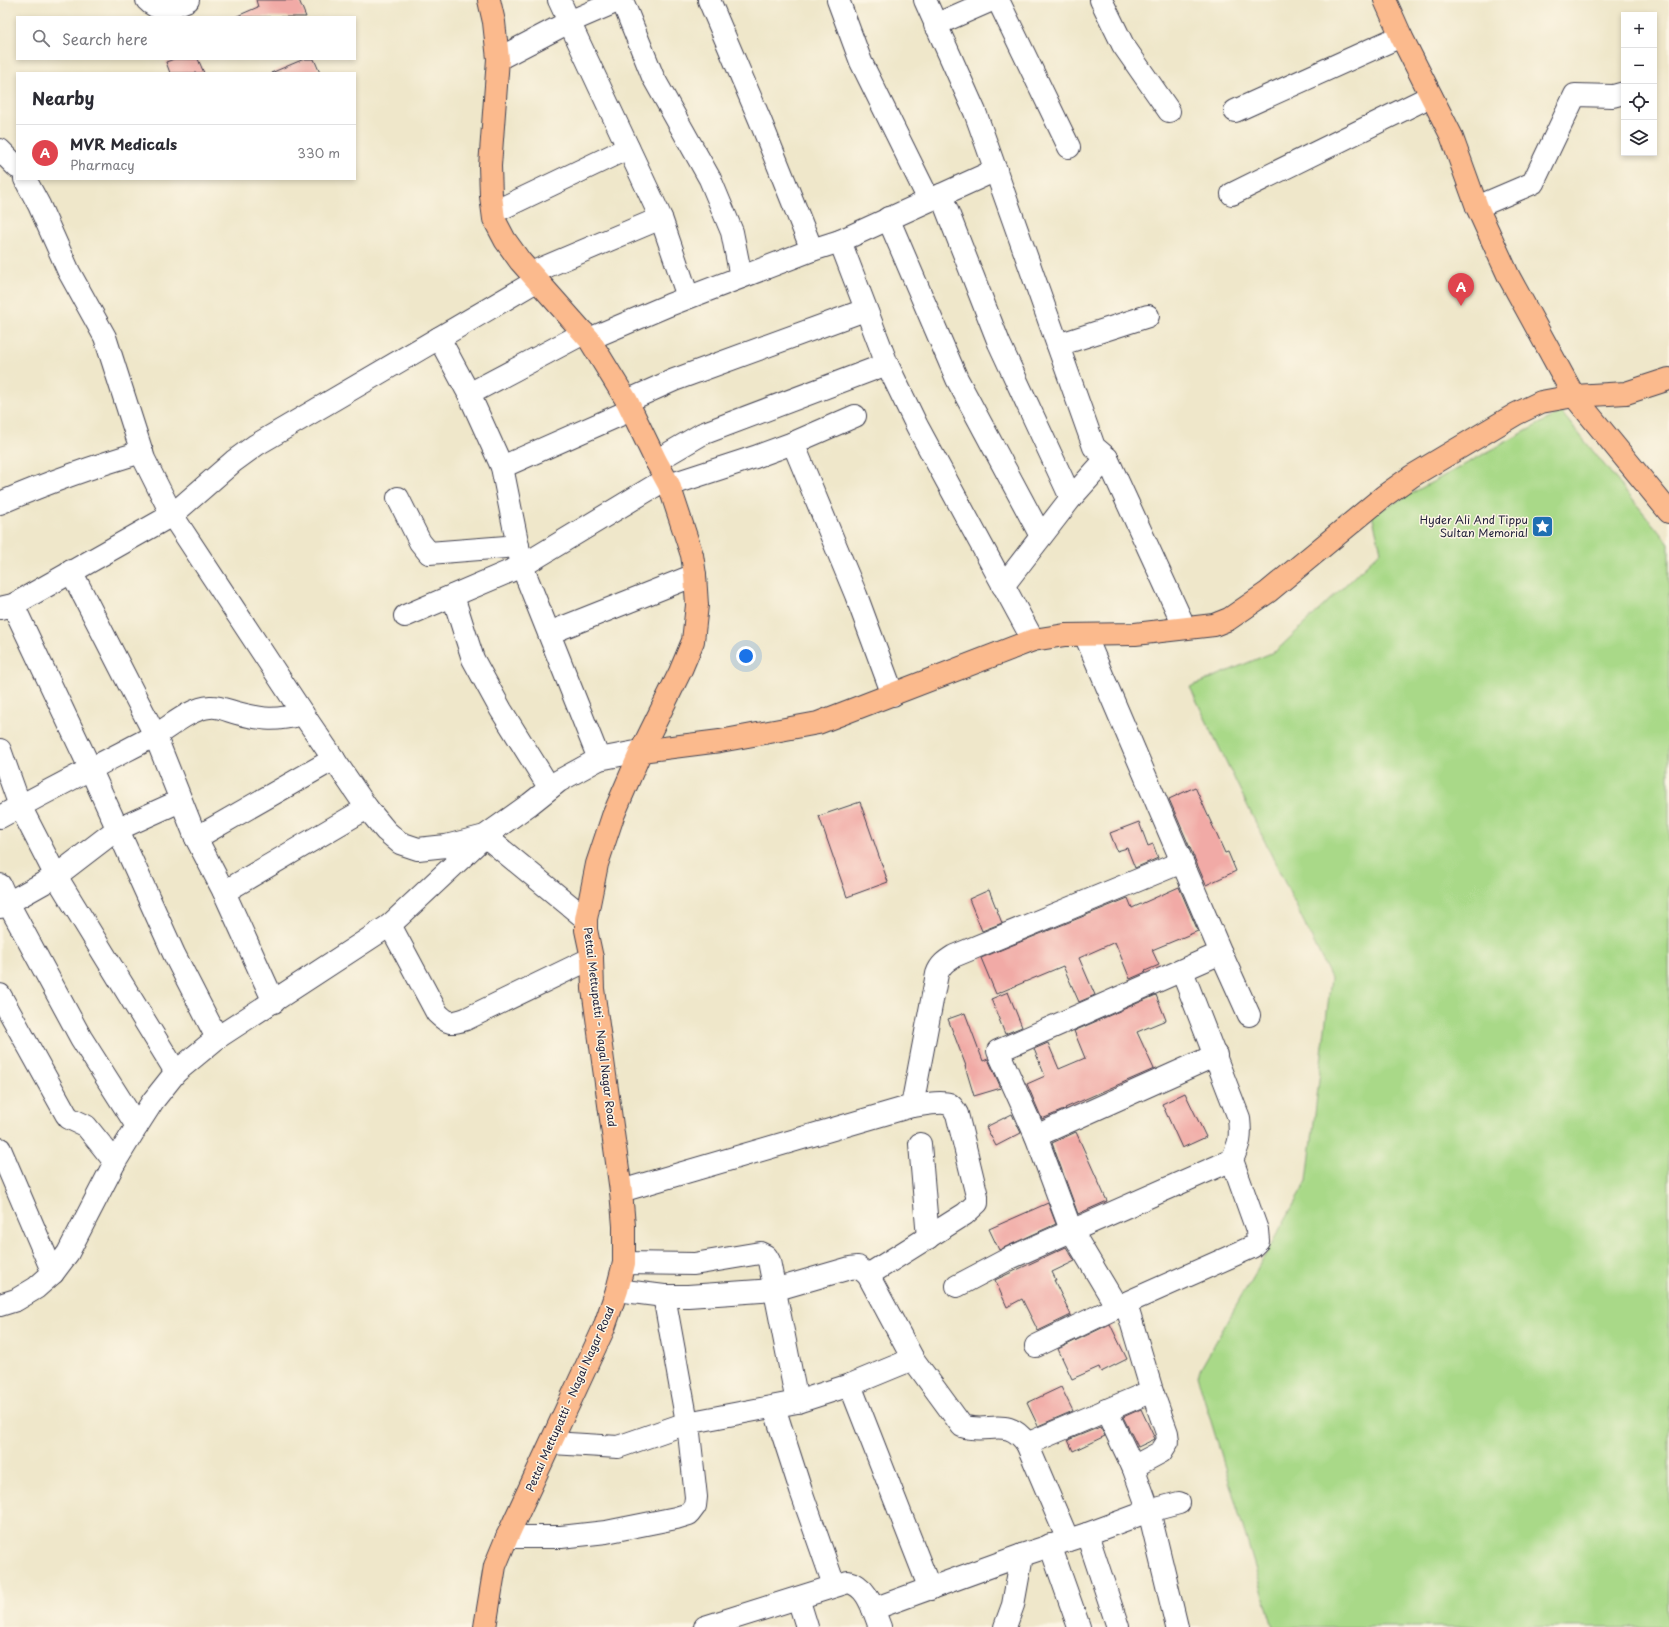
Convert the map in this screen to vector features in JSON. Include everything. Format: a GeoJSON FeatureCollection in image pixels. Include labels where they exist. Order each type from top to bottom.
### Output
{"type":"FeatureCollection","features":[{"type":"Feature","properties":{"kind":"main road","name":"Pettai Mettupatti - Nagal Nagar Road"},"geometry":{"type":"LineString","coordinates":[[485,1627],[495,1566],[604,1328],[617,1290],[624,1263],[624,1226],[621,1191],[593,989],[592,958],[586,930],[586,919],[597,864],[613,816],[693,641],[697,605],[692,555],[663,475],[629,405],[587,336],[520,261],[494,219],[491,196],[490,166],[498,59],[494,22],[489,0]]}},
{"type":"Feature","properties":{"kind":"main road"},"geometry":{"type":"LineString","coordinates":[[1385,0],[1401,36],[1451,135],[1477,207],[1508,277],[1574,396],[1669,512]]}},
{"type":"Feature","properties":{"kind":"main road"},"geometry":{"type":"LineString","coordinates":[[642,751],[720,741],[818,723],[1033,640],[1064,635],[1135,634],[1214,625],[1229,619],[1268,592],[1384,496],[1412,476],[1516,414],[1541,402],[1574,396],[1626,393],[1669,379]]}},
{"type":"Feature","properties":{"kind":"street"},"geometry":{"type":"LineString","coordinates":[[147,0],[153,6],[162,8],[188,0]]}},
{"type":"Feature","properties":{"kind":"street"},"geometry":{"type":"LineString","coordinates":[[559,0],[661,218],[688,297]]}},
{"type":"Feature","properties":{"kind":"street"},"geometry":{"type":"LineString","coordinates":[[498,59],[569,22],[621,0],[653,77],[710,179],[732,232],[741,277]]}},
{"type":"Feature","properties":{"kind":"street"},"geometry":{"type":"LineString","coordinates":[[709,0],[760,120],[812,250]]}},
{"type":"Feature","properties":{"kind":"street"},"geometry":{"type":"LineString","coordinates":[[838,0],[862,62],[935,197],[1071,498]]}},
{"type":"Feature","properties":{"kind":"street"},"geometry":{"type":"LineString","coordinates":[[925,0],[935,25],[976,112],[1094,447],[1107,458],[1185,628]]}},
{"type":"Feature","properties":{"kind":"street"},"geometry":{"type":"LineString","coordinates":[[935,25],[992,0]]}},
{"type":"Feature","properties":{"kind":"street"},"geometry":{"type":"LineString","coordinates":[[998,0],[1069,147]]}},
{"type":"Feature","properties":{"kind":"street"},"geometry":{"type":"LineString","coordinates":[[1101,0],[1123,45],[1169,112]]}},
{"type":"Feature","properties":{"kind":"street"},"geometry":{"type":"LineString","coordinates":[[1235,111],[1401,36]]}},
{"type":"Feature","properties":{"kind":"street"},"geometry":{"type":"LineString","coordinates":[[1477,207],[1533,183],[1575,95],[1613,96],[1621,94]]}},
{"type":"Feature","properties":{"kind":"street"},"geometry":{"type":"LineString","coordinates":[[1232,194],[1431,96]]}},
{"type":"Feature","properties":{"kind":"street"},"geometry":{"type":"LineString","coordinates":[[494,212],[628,148]]}},
{"type":"Feature","properties":{"kind":"street"},"geometry":{"type":"LineString","coordinates":[[0,150],[16,166]]}},
{"type":"Feature","properties":{"kind":"street"},"geometry":{"type":"LineString","coordinates":[[469,394],[587,336],[812,250],[840,241],[996,170]]}},
{"type":"Feature","properties":{"kind":"street"},"geometry":{"type":"LineString","coordinates":[[26,180],[39,205],[69,272],[105,337],[142,452],[172,515],[302,714],[367,808],[386,831],[400,843],[418,849],[446,846],[485,836]]}},
{"type":"Feature","properties":{"kind":"street"},"geometry":{"type":"LineString","coordinates":[[217,1038],[174,954],[116,830],[90,768],[7,607],[172,515],[234,461],[256,446],[439,338],[534,276],[661,218]]}},
{"type":"Feature","properties":{"kind":"street"},"geometry":{"type":"LineString","coordinates":[[888,218],[957,379],[1041,536]]}},
{"type":"Feature","properties":{"kind":"street"},"geometry":{"type":"LineString","coordinates":[[840,241],[865,310],[887,364],[917,426],[1033,640]]}},
{"type":"Feature","properties":{"kind":"street"},"geometry":{"type":"LineString","coordinates":[[502,467],[629,405],[674,380],[865,310]]}},
{"type":"Feature","properties":{"kind":"street"},"geometry":{"type":"LineString","coordinates":[[1058,346],[1148,316]]}},
{"type":"Feature","properties":{"kind":"street"},"geometry":{"type":"LineString","coordinates":[[439,338],[469,394],[502,467],[520,556],[599,759]]}},
{"type":"Feature","properties":{"kind":"street"},"geometry":{"type":"LineString","coordinates":[[663,475],[702,434],[887,364]]}},
{"type":"Feature","properties":{"kind":"street"},"geometry":{"type":"LineString","coordinates":[[405,616],[453,596],[520,556],[663,475],[793,443],[855,416]]}},
{"type":"Feature","properties":{"kind":"street"},"geometry":{"type":"LineString","coordinates":[[793,443],[856,595],[893,695]]}},
{"type":"Feature","properties":{"kind":"street"},"geometry":{"type":"LineString","coordinates":[[0,503],[44,484],[99,464],[142,452]]}},
{"type":"Feature","properties":{"kind":"street"},"geometry":{"type":"LineString","coordinates":[[1003,586],[1071,498],[1107,458]]}},
{"type":"Feature","properties":{"kind":"street"},"geometry":{"type":"LineString","coordinates":[[398,498],[420,542],[429,553],[520,556]]}},
{"type":"Feature","properties":{"kind":"street"},"geometry":{"type":"LineString","coordinates":[[71,571],[155,735],[196,838],[224,892],[274,1002]]}},
{"type":"Feature","properties":{"kind":"street"},"geometry":{"type":"LineString","coordinates":[[549,633],[695,575]]}},
{"type":"Feature","properties":{"kind":"street"},"geometry":{"type":"LineString","coordinates":[[453,596],[473,658],[479,671],[500,710],[549,787]]}},
{"type":"Feature","properties":{"kind":"street"},"geometry":{"type":"LineString","coordinates":[[1085,635],[1249,1015]]}},
{"type":"Feature","properties":{"kind":"street"},"geometry":{"type":"LineString","coordinates":[[0,817],[90,768],[155,735],[196,711],[211,707],[253,717],[269,719],[282,719],[302,714]]}},
{"type":"Feature","properties":{"kind":"street"},"geometry":{"type":"LineString","coordinates":[[0,750],[20,806],[56,876],[176,1072]]}},
{"type":"Feature","properties":{"kind":"street"},"geometry":{"type":"LineString","coordinates":[[0,1304],[22,1296],[36,1288],[53,1273],[68,1253],[115,1162],[137,1126],[153,1101],[176,1072],[217,1038],[390,925],[485,836],[530,804],[549,787],[599,759],[642,751]]}},
{"type":"Feature","properties":{"kind":"street"},"geometry":{"type":"LineString","coordinates":[[196,838],[334,759]]}},
{"type":"Feature","properties":{"kind":"street"},"geometry":{"type":"LineString","coordinates":[[137,1126],[81,1038],[3,898],[56,876],[116,830],[180,801]]}},
{"type":"Feature","properties":{"kind":"street"},"geometry":{"type":"LineString","coordinates":[[224,892],[367,808]]}},
{"type":"Feature","properties":{"kind":"street"},"geometry":{"type":"LineString","coordinates":[[485,836],[586,919]]}},
{"type":"Feature","properties":{"kind":"street"},"geometry":{"type":"LineString","coordinates":[[912,1106],[937,974],[944,962],[954,956],[1182,862]]}},
{"type":"Feature","properties":{"kind":"street"},"geometry":{"type":"LineString","coordinates":[[390,925],[437,1013],[445,1020],[453,1023],[466,1019],[592,958]]}},
{"type":"Feature","properties":{"kind":"street"},"geometry":{"type":"LineString","coordinates":[[1133,1466],[1161,1452],[1168,1441],[1167,1433],[1121,1305],[1072,1230],[1036,1136],[998,1051],[1221,953]]}},
{"type":"Feature","properties":{"kind":"street"},"geometry":{"type":"LineString","coordinates":[[957,1286],[1010,1258],[1232,1160],[1241,1135],[1239,1118],[1182,970]]}},
{"type":"Feature","properties":{"kind":"street"},"geometry":{"type":"LineString","coordinates":[[0,995],[66,1114],[69,1118],[86,1126],[115,1162]]}},
{"type":"Feature","properties":{"kind":"street"},"geometry":{"type":"LineString","coordinates":[[1036,1136],[1216,1055]]}},
{"type":"Feature","properties":{"kind":"street"},"geometry":{"type":"LineString","coordinates":[[621,1191],[912,1106],[940,1103],[949,1104],[953,1107],[957,1114],[977,1196],[976,1204],[971,1210],[868,1275]]}},
{"type":"Feature","properties":{"kind":"street"},"geometry":{"type":"LineString","coordinates":[[920,1144],[928,1238]]}},
{"type":"Feature","properties":{"kind":"street"},"geometry":{"type":"LineString","coordinates":[[0,1149],[53,1273]]}},
{"type":"Feature","properties":{"kind":"street"},"geometry":{"type":"LineString","coordinates":[[1036,1346],[1121,1305],[1222,1261],[1256,1244],[1259,1236],[1232,1160]]}},
{"type":"Feature","properties":{"kind":"street"},"geometry":{"type":"LineString","coordinates":[[624,1263],[694,1264],[760,1253],[766,1256],[769,1261],[797,1402]]}},
{"type":"Feature","properties":{"kind":"street"},"geometry":{"type":"LineString","coordinates":[[617,1290],[664,1296],[688,1296],[774,1290],[850,1268],[858,1268],[868,1275],[913,1359],[962,1426],[972,1429],[1000,1427],[1012,1429],[1021,1434],[1027,1444],[1068,1539],[1118,1627]]}},
{"type":"Feature","properties":{"kind":"street"},"geometry":{"type":"LineString","coordinates":[[507,1537],[561,1537],[606,1532],[676,1518],[689,1514],[695,1506],[696,1497],[687,1423],[664,1296]]}},
{"type":"Feature","properties":{"kind":"street"},"geometry":{"type":"LineString","coordinates":[[552,1443],[618,1447],[687,1423],[797,1402],[850,1385],[913,1359]]}},
{"type":"Feature","properties":{"kind":"street"},"geometry":{"type":"LineString","coordinates":[[850,1385],[930,1589]]}},
{"type":"Feature","properties":{"kind":"street"},"geometry":{"type":"LineString","coordinates":[[1027,1444],[1152,1391]]}},
{"type":"Feature","properties":{"kind":"street"},"geometry":{"type":"LineString","coordinates":[[774,1407],[801,1491],[834,1585]]}},
{"type":"Feature","properties":{"kind":"street"},"geometry":{"type":"LineString","coordinates":[[1106,1410],[1133,1466],[1149,1511],[1177,1627]]}},
{"type":"Feature","properties":{"kind":"street"},"geometry":{"type":"LineString","coordinates":[[706,1627],[754,1620],[798,1598],[834,1585],[848,1582],[856,1583],[865,1592],[876,1618],[930,1589],[1022,1554],[1149,1511],[1179,1503]]}},
{"type":"Feature","properties":{"kind":"street"},"geometry":{"type":"LineString","coordinates":[[1068,1539],[1079,1627]]}},
{"type":"Feature","properties":{"kind":"street"},"geometry":{"type":"LineString","coordinates":[[1005,1627],[1013,1605],[1022,1554]]}},
{"type":"Feature","properties":{"kind":"street"},"geometry":{"type":"LineString","coordinates":[[798,1598],[807,1627]]}},
{"type":"Feature","properties":{"kind":"green space"},"geometry":{"type":"Polygon","coordinates":[[[1561,412],[1669,544],[1669,1627],[1273,1627],[1197,1375],[1307,1181],[1331,978],[1190,687],[1276,651],[1381,551],[1372,515],[1561,412]]]}},
{"type":"Feature","properties":{"kind":"building"},"geometry":{"type":"Polygon","coordinates":[[[256,0],[299,0],[306,16],[237,16],[258,7],[256,0]]]}},
{"type":"Feature","properties":{"kind":"building"},"geometry":{"type":"Polygon","coordinates":[[[171,60],[198,60],[204,72],[170,72],[166,62],[171,60]]]}},
{"type":"Feature","properties":{"kind":"building"},"geometry":{"type":"Polygon","coordinates":[[[302,60],[314,60],[320,72],[273,72],[302,60]]]}},
{"type":"Feature","properties":{"kind":"building"},"geometry":{"type":"Polygon","coordinates":[[[1195,787],[1225,853],[1228,852],[1236,871],[1206,885],[1169,799],[1195,787]]]}},
{"type":"Feature","properties":{"kind":"building"},"geometry":{"type":"Polygon","coordinates":[[[860,802],[888,882],[847,897],[819,816],[860,802]]]}},
{"type":"Feature","properties":{"kind":"building"},"geometry":{"type":"Polygon","coordinates":[[[1139,822],[1148,846],[1153,844],[1158,858],[1135,868],[1127,848],[1117,851],[1110,833],[1139,822]]]}},
{"type":"Feature","properties":{"kind":"building"},"geometry":{"type":"Polygon","coordinates":[[[1179,887],[1198,931],[1152,950],[1159,965],[1130,979],[1115,942],[1079,958],[1095,995],[1079,1002],[1063,966],[996,994],[981,958],[1128,898],[1132,908],[1179,887]]]}},
{"type":"Feature","properties":{"kind":"building"},"geometry":{"type":"Polygon","coordinates":[[[989,890],[1002,923],[982,931],[969,899],[989,890]]]}},
{"type":"Feature","properties":{"kind":"building"},"geometry":{"type":"Polygon","coordinates":[[[1008,992],[1022,1027],[1005,1034],[991,999],[1008,992]]]}},
{"type":"Feature","properties":{"kind":"building"},"geometry":{"type":"Polygon","coordinates":[[[1156,995],[1166,1020],[1137,1032],[1154,1069],[1042,1119],[1027,1084],[1045,1076],[1034,1049],[1048,1043],[1059,1069],[1085,1058],[1074,1031],[1156,995]]]}},
{"type":"Feature","properties":{"kind":"building"},"geometry":{"type":"Polygon","coordinates":[[[965,1013],[983,1061],[988,1059],[1001,1088],[974,1096],[966,1066],[948,1019],[965,1013]]]}},
{"type":"Feature","properties":{"kind":"building"},"geometry":{"type":"Polygon","coordinates":[[[1185,1093],[1206,1137],[1182,1148],[1162,1104],[1185,1093]]]}},
{"type":"Feature","properties":{"kind":"building"},"geometry":{"type":"Polygon","coordinates":[[[1012,1114],[1021,1133],[996,1146],[986,1127],[1012,1114]]]}},
{"type":"Feature","properties":{"kind":"building"},"geometry":{"type":"Polygon","coordinates":[[[1076,1132],[1107,1201],[1078,1214],[1052,1143],[1076,1132]]]}},
{"type":"Feature","properties":{"kind":"building"},"geometry":{"type":"Polygon","coordinates":[[[1048,1203],[1056,1224],[999,1250],[989,1229],[1048,1203]]]}},
{"type":"Feature","properties":{"kind":"building"},"geometry":{"type":"Polygon","coordinates":[[[1066,1247],[1075,1261],[1052,1272],[1056,1280],[1054,1280],[1071,1315],[1038,1331],[1022,1299],[1007,1307],[995,1280],[1066,1247]]]}},
{"type":"Feature","properties":{"kind":"building"},"geometry":{"type":"Polygon","coordinates":[[[1110,1324],[1127,1359],[1101,1372],[1099,1367],[1072,1379],[1058,1349],[1110,1324]]]}},
{"type":"Feature","properties":{"kind":"building"},"geometry":{"type":"Polygon","coordinates":[[[1061,1387],[1073,1411],[1038,1426],[1027,1403],[1061,1387]]]}},
{"type":"Feature","properties":{"kind":"building"},"geometry":{"type":"Polygon","coordinates":[[[1141,1409],[1155,1439],[1138,1447],[1123,1417],[1141,1409]]]}},
{"type":"Feature","properties":{"kind":"building"},"geometry":{"type":"Polygon","coordinates":[[[1100,1427],[1105,1436],[1073,1451],[1068,1440],[1100,1427]]]}},
{"type":"Feature","properties":{"kind":"place","name":"MVR Medicals"},"geometry":{"type":"Point","coordinates":[1461,306]}},
{"type":"Feature","properties":{"kind":"place","name":"Hyder Ali And Tippu Sultan Memorial"},"geometry":{"type":"Point","coordinates":[1543,526]}}]}
